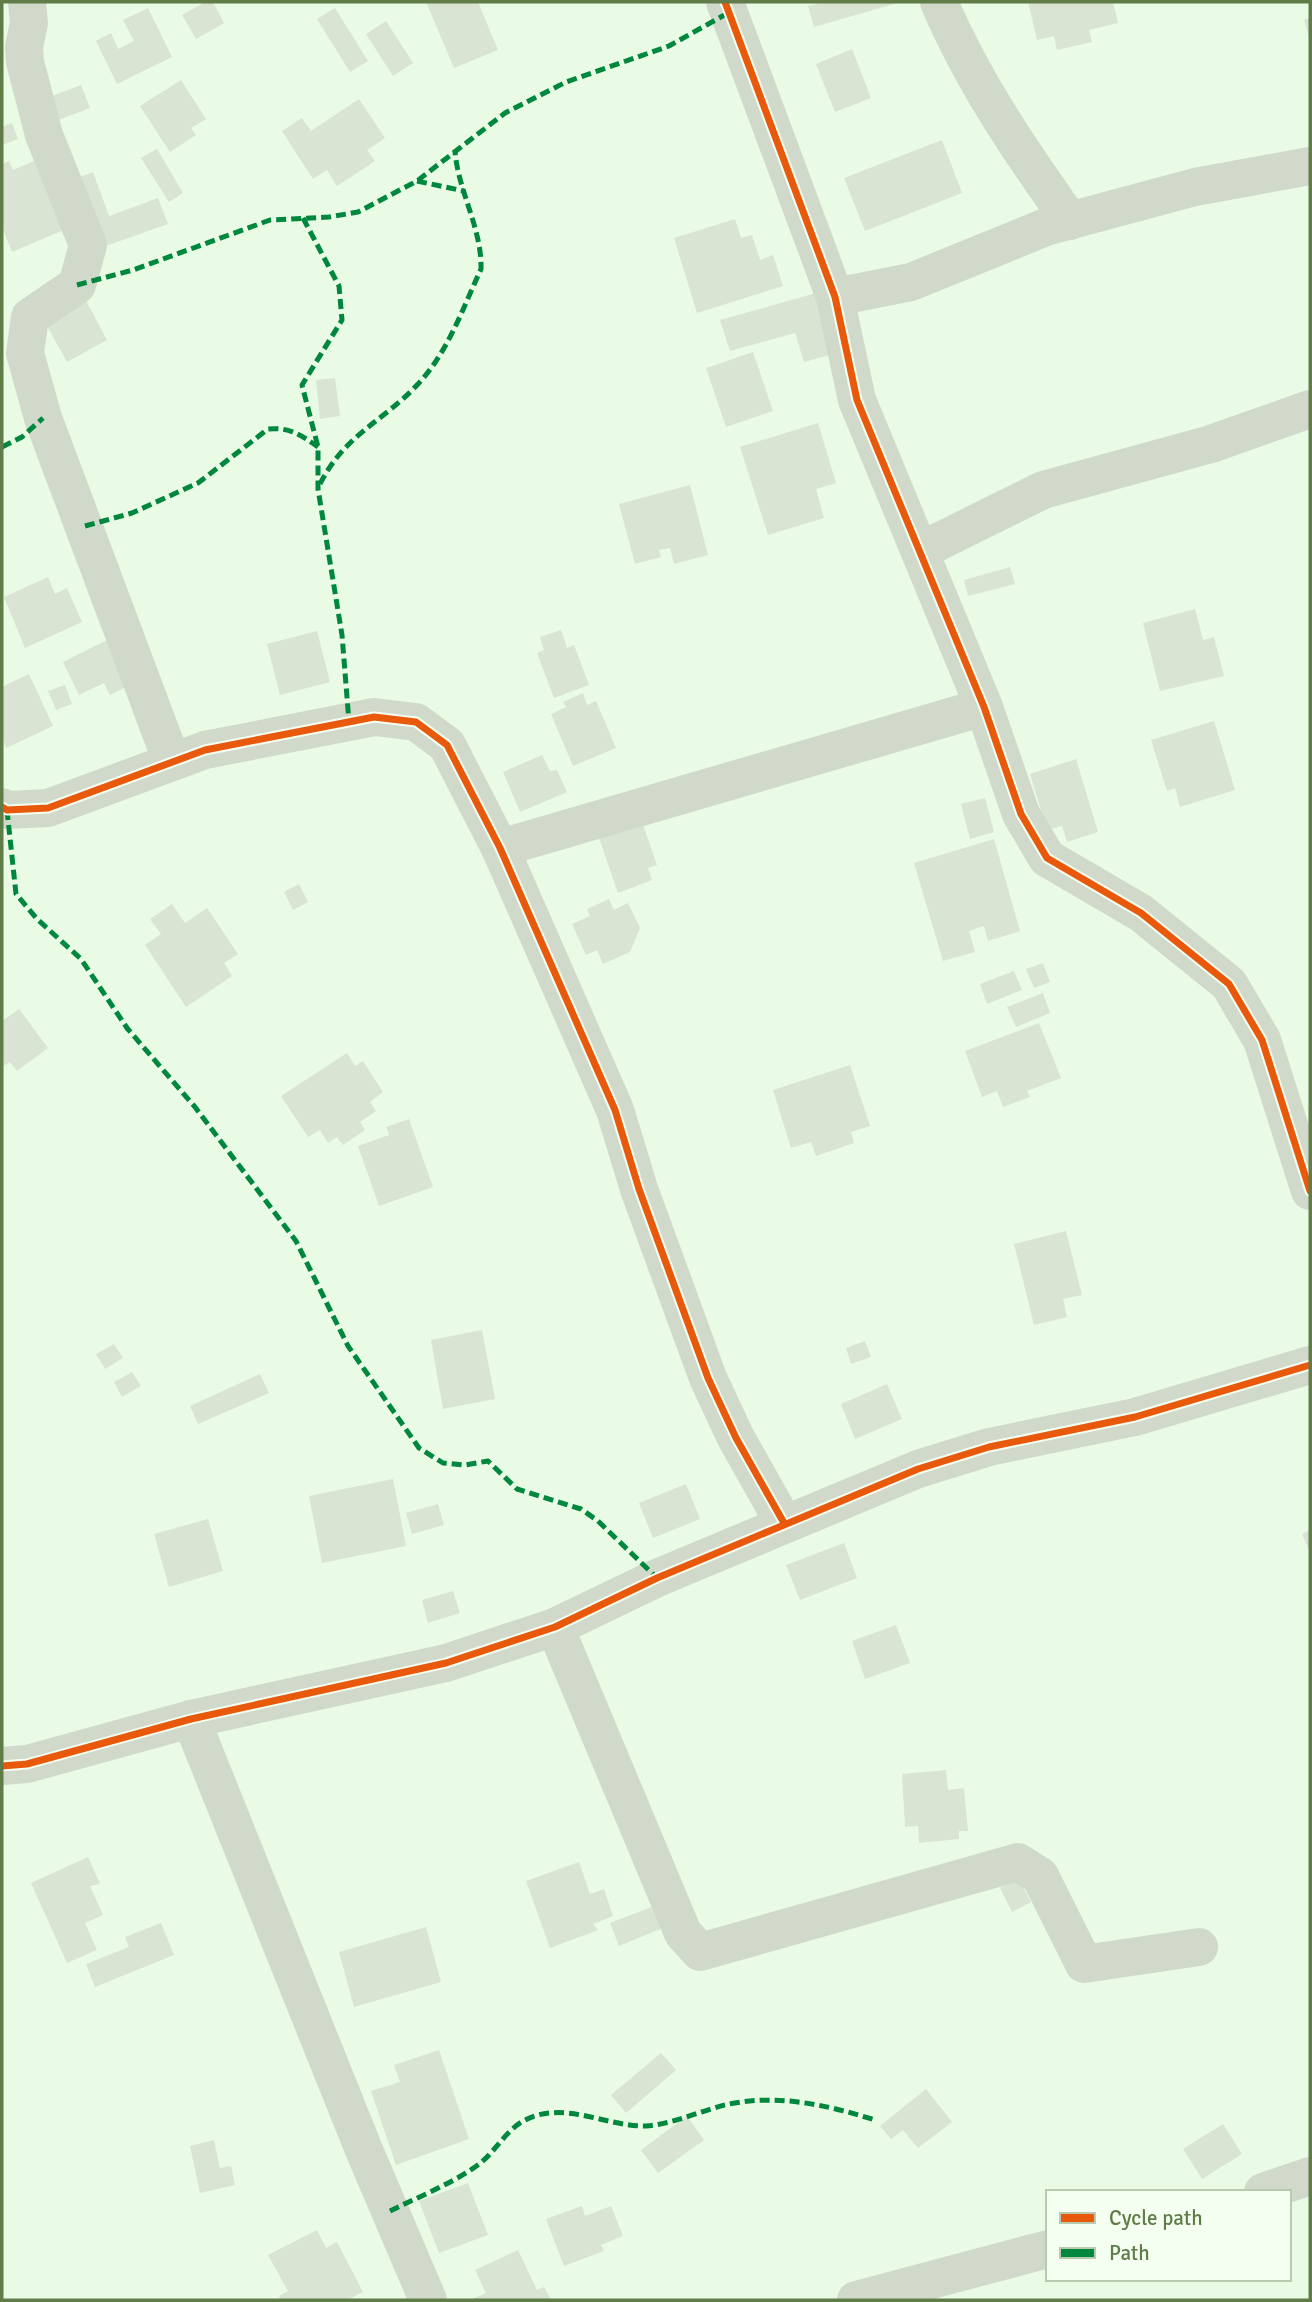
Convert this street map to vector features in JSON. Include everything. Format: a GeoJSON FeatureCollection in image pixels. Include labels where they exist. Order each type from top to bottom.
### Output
{"type":"FeatureCollection","features":[{"type":"Feature","properties":{"kind":"street"},"geometry":{"type":"LineString","coordinates":[[27,2],[25,62],[44,135],[88,245],[77,285],[30,317],[25,354],[43,418],[172,762]]}},
{"type":"Feature","properties":{"kind":"street"},"geometry":{"type":"LineString","coordinates":[[725,2],[835,297],[857,400],[984,707],[1021,814],[1047,858],[1141,913],[1229,984],[1262,1040],[1310,1191]]}},
{"type":"Feature","properties":{"kind":"street"},"geometry":{"type":"LineString","coordinates":[[939,2],[961,54],[997,117],[1070,220]]}},
{"type":"Feature","properties":{"kind":"street"},"geometry":{"type":"LineString","coordinates":[[835,297],[911,282],[1046,227],[1070,220],[1195,187],[1310,166]]}},
{"type":"Feature","properties":{"kind":"street"},"geometry":{"type":"LineString","coordinates":[[920,551],[1043,490],[1211,444],[1310,409]]}},
{"type":"Feature","properties":{"kind":"street"},"geometry":{"type":"LineString","coordinates":[[500,848],[984,707]]}},
{"type":"Feature","properties":{"kind":"street"},"geometry":{"type":"LineString","coordinates":[[2,807],[7,810],[48,808],[205,750],[374,717],[416,722],[447,745],[500,848],[615,1110],[639,1189],[708,1378],[736,1438],[783,1523]]}},
{"type":"Feature","properties":{"kind":"street"},"geometry":{"type":"LineString","coordinates":[[2,1766],[27,1764],[191,1719],[446,1663],[555,1627],[657,1578],[783,1523],[918,1469],[989,1447],[1135,1417],[1310,1365]]}},
{"type":"Feature","properties":{"kind":"street"},"geometry":{"type":"LineString","coordinates":[[555,1627],[683,1933],[699,1952],[1018,1862],[1040,1876],[1084,1964],[1199,1947]]}},
{"type":"Feature","properties":{"kind":"street"},"geometry":{"type":"LineString","coordinates":[[191,1719],[364,2150],[428,2300]]}},
{"type":"Feature","properties":{"kind":"street"},"geometry":{"type":"LineString","coordinates":[[1269,2190],[1310,2176]]}},
{"type":"Feature","properties":{"kind":"street"},"geometry":{"type":"LineString","coordinates":[[856,2300],[1046,2250]]}},
{"type":"Feature","properties":{"kind":"shaded area"},"geometry":{"type":"Polygon","coordinates":[[[2,2],[1310,2],[1310,2300],[2,2300],[2,2]]]}},
{"type":"Feature","properties":{"kind":"building"},"geometry":{"type":"Polygon","coordinates":[[[205,2],[213,2],[224,23],[196,39],[182,15],[205,2]]]}},
{"type":"Feature","properties":{"kind":"building"},"geometry":{"type":"Polygon","coordinates":[[[426,2],[478,2],[498,50],[454,68],[426,2]]]}},
{"type":"Feature","properties":{"kind":"building"},"geometry":{"type":"Polygon","coordinates":[[[823,2],[901,2],[814,27],[808,6],[823,2]]]}},
{"type":"Feature","properties":{"kind":"building"},"geometry":{"type":"Polygon","coordinates":[[[1028,2],[1113,2],[1118,23],[1089,30],[1092,42],[1057,50],[1054,36],[1037,40],[1028,2]]]}},
{"type":"Feature","properties":{"kind":"building"},"geometry":{"type":"Polygon","coordinates":[[[148,8],[172,57],[117,84],[96,41],[111,33],[118,49],[134,41],[123,20],[148,8]]]}},
{"type":"Feature","properties":{"kind":"building"},"geometry":{"type":"Polygon","coordinates":[[[335,8],[368,61],[350,72],[317,19],[335,8]]]}},
{"type":"Feature","properties":{"kind":"building"},"geometry":{"type":"Polygon","coordinates":[[[1310,18],[1310,39],[1304,20],[1310,18]]]}},
{"type":"Feature","properties":{"kind":"building"},"geometry":{"type":"Polygon","coordinates":[[[386,21],[413,63],[393,76],[366,34],[386,21]]]}},
{"type":"Feature","properties":{"kind":"building"},"geometry":{"type":"Polygon","coordinates":[[[852,49],[871,98],[835,112],[816,64],[852,49]]]}},
{"type":"Feature","properties":{"kind":"building"},"geometry":{"type":"Polygon","coordinates":[[[181,80],[206,119],[191,128],[196,135],[170,152],[140,106],[181,80]]]}},
{"type":"Feature","properties":{"kind":"building"},"geometry":{"type":"Polygon","coordinates":[[[81,85],[90,108],[53,122],[44,99],[81,85]]]}},
{"type":"Feature","properties":{"kind":"building"},"geometry":{"type":"Polygon","coordinates":[[[359,99],[385,138],[367,150],[375,161],[337,186],[327,170],[313,179],[282,131],[302,118],[311,131],[359,99]]]}},
{"type":"Feature","properties":{"kind":"building"},"geometry":{"type":"Polygon","coordinates":[[[12,123],[18,139],[2,145],[2,127],[12,123]]]}},
{"type":"Feature","properties":{"kind":"building"},"geometry":{"type":"Polygon","coordinates":[[[942,140],[962,193],[865,231],[844,178],[942,140]]]}},
{"type":"Feature","properties":{"kind":"building"},"geometry":{"type":"Polygon","coordinates":[[[157,149],[183,193],[169,202],[141,158],[157,149]]]}},
{"type":"Feature","properties":{"kind":"building"},"geometry":{"type":"Polygon","coordinates":[[[43,157],[73,226],[12,252],[2,227],[2,164],[9,161],[13,170],[43,157]]]}},
{"type":"Feature","properties":{"kind":"building"},"geometry":{"type":"Polygon","coordinates":[[[93,172],[109,216],[158,198],[168,224],[100,248],[75,179],[93,172]]]}},
{"type":"Feature","properties":{"kind":"building"},"geometry":{"type":"Polygon","coordinates":[[[735,219],[741,238],[752,235],[760,260],[773,255],[783,286],[697,313],[674,238],[735,219]]]}},
{"type":"Feature","properties":{"kind":"building"},"geometry":{"type":"Polygon","coordinates":[[[816,293],[833,354],[804,362],[795,333],[730,351],[720,320],[816,293]]]}},
{"type":"Feature","properties":{"kind":"building"},"geometry":{"type":"Polygon","coordinates":[[[83,295],[107,340],[67,362],[42,317],[83,295]]]}},
{"type":"Feature","properties":{"kind":"building"},"geometry":{"type":"Polygon","coordinates":[[[753,352],[773,411],[726,427],[706,368],[753,352]]]}},
{"type":"Feature","properties":{"kind":"building"},"geometry":{"type":"Polygon","coordinates":[[[335,378],[340,416],[320,419],[316,380],[335,378]]]}},
{"type":"Feature","properties":{"kind":"building"},"geometry":{"type":"Polygon","coordinates":[[[818,423],[836,483],[816,489],[824,518],[768,535],[740,447],[818,423]]]}},
{"type":"Feature","properties":{"kind":"building"},"geometry":{"type":"Polygon","coordinates":[[[690,485],[708,555],[674,564],[670,548],[659,550],[661,557],[635,564],[619,504],[690,485]]]}},
{"type":"Feature","properties":{"kind":"building"},"geometry":{"type":"Polygon","coordinates":[[[1010,567],[1015,584],[968,596],[964,580],[1010,567]]]}},
{"type":"Feature","properties":{"kind":"building"},"geometry":{"type":"Polygon","coordinates":[[[48,577],[55,594],[67,588],[82,622],[25,648],[4,597],[48,577]]]}},
{"type":"Feature","properties":{"kind":"building"},"geometry":{"type":"Polygon","coordinates":[[[1195,609],[1203,640],[1214,637],[1224,676],[1160,691],[1143,623],[1195,609]]]}},
{"type":"Feature","properties":{"kind":"building"},"geometry":{"type":"Polygon","coordinates":[[[561,630],[567,648],[574,645],[589,685],[554,698],[537,653],[544,650],[540,637],[561,630]]]}},
{"type":"Feature","properties":{"kind":"building"},"geometry":{"type":"Polygon","coordinates":[[[317,631],[330,682],[280,695],[267,644],[317,631]]]}},
{"type":"Feature","properties":{"kind":"building"},"geometry":{"type":"Polygon","coordinates":[[[107,640],[130,685],[110,695],[104,683],[79,695],[63,662],[107,640]]]}},
{"type":"Feature","properties":{"kind":"building"},"geometry":{"type":"Polygon","coordinates":[[[29,674],[53,726],[6,748],[2,738],[2,687],[29,674]]]}},
{"type":"Feature","properties":{"kind":"building"},"geometry":{"type":"Polygon","coordinates":[[[65,685],[72,704],[56,710],[48,691],[65,685]]]}},
{"type":"Feature","properties":{"kind":"building"},"geometry":{"type":"Polygon","coordinates":[[[583,693],[587,705],[596,701],[616,748],[573,766],[551,714],[566,707],[563,702],[583,693]]]}},
{"type":"Feature","properties":{"kind":"building"},"geometry":{"type":"Polygon","coordinates":[[[1214,721],[1235,790],[1180,807],[1175,788],[1167,791],[1151,740],[1214,721]]]}},
{"type":"Feature","properties":{"kind":"building"},"geometry":{"type":"Polygon","coordinates":[[[542,755],[550,771],[557,770],[567,792],[520,812],[503,772],[542,755]]]}},
{"type":"Feature","properties":{"kind":"building"},"geometry":{"type":"Polygon","coordinates":[[[1076,759],[1098,832],[1067,842],[1062,826],[1047,830],[1030,774],[1076,759]]]}},
{"type":"Feature","properties":{"kind":"building"},"geometry":{"type":"Polygon","coordinates":[[[985,798],[994,832],[970,839],[961,804],[985,798]]]}},
{"type":"Feature","properties":{"kind":"building"},"geometry":{"type":"Polygon","coordinates":[[[641,819],[657,865],[648,868],[652,880],[618,893],[598,835],[641,819]]]}},
{"type":"Feature","properties":{"kind":"building"},"geometry":{"type":"Polygon","coordinates":[[[994,839],[1020,931],[988,941],[984,926],[969,931],[975,952],[943,961],[914,863],[994,839]]]}},
{"type":"Feature","properties":{"kind":"building"},"geometry":{"type":"Polygon","coordinates":[[[299,884],[308,902],[293,910],[284,892],[299,884]]]}},
{"type":"Feature","properties":{"kind":"building"},"geometry":{"type":"Polygon","coordinates":[[[609,899],[614,910],[628,903],[640,928],[630,952],[603,964],[597,950],[586,955],[572,924],[590,916],[587,909],[609,899]]]}},
{"type":"Feature","properties":{"kind":"building"},"geometry":{"type":"Polygon","coordinates":[[[172,904],[185,923],[207,908],[238,954],[224,963],[232,976],[186,1007],[145,945],[161,934],[150,919],[172,904]]]}},
{"type":"Feature","properties":{"kind":"building"},"geometry":{"type":"Polygon","coordinates":[[[1043,963],[1050,982],[1034,988],[1026,969],[1043,963]]]}},
{"type":"Feature","properties":{"kind":"building"},"geometry":{"type":"Polygon","coordinates":[[[1014,971],[1022,990],[987,1004],[980,984],[1014,971]]]}},
{"type":"Feature","properties":{"kind":"building"},"geometry":{"type":"Polygon","coordinates":[[[1043,993],[1050,1013],[1016,1027],[1007,1007],[1043,993]]]}},
{"type":"Feature","properties":{"kind":"building"},"geometry":{"type":"Polygon","coordinates":[[[19,1009],[48,1048],[17,1071],[10,1062],[2,1067],[2,1021],[19,1009]]]}},
{"type":"Feature","properties":{"kind":"building"},"geometry":{"type":"Polygon","coordinates":[[[1039,1023],[1061,1078],[1027,1091],[1030,1097],[1003,1107],[997,1091],[982,1097],[965,1051],[1039,1023]]]}},
{"type":"Feature","properties":{"kind":"building"},"geometry":{"type":"Polygon","coordinates":[[[347,1053],[355,1066],[363,1061],[383,1092],[370,1102],[376,1111],[360,1122],[365,1130],[343,1145],[337,1137],[328,1143],[320,1130],[308,1137],[281,1096],[347,1053]]]}},
{"type":"Feature","properties":{"kind":"building"},"geometry":{"type":"Polygon","coordinates":[[[850,1065],[870,1126],[851,1132],[854,1143],[816,1156],[811,1142],[791,1148],[773,1090],[850,1065]]]}},
{"type":"Feature","properties":{"kind":"building"},"geometry":{"type":"Polygon","coordinates":[[[409,1119],[433,1187],[379,1206],[358,1146],[389,1135],[386,1127],[409,1119]]]}},
{"type":"Feature","properties":{"kind":"building"},"geometry":{"type":"Polygon","coordinates":[[[1066,1231],[1082,1295],[1063,1299],[1067,1317],[1034,1325],[1014,1244],[1066,1231]]]}},
{"type":"Feature","properties":{"kind":"building"},"geometry":{"type":"Polygon","coordinates":[[[482,1330],[495,1399],[443,1409],[431,1340],[482,1330]]]}},
{"type":"Feature","properties":{"kind":"building"},"geometry":{"type":"Polygon","coordinates":[[[865,1341],[871,1357],[851,1364],[846,1348],[865,1341]]]}},
{"type":"Feature","properties":{"kind":"building"},"geometry":{"type":"Polygon","coordinates":[[[114,1344],[123,1358],[105,1369],[96,1354],[114,1344]]]}},
{"type":"Feature","properties":{"kind":"building"},"geometry":{"type":"Polygon","coordinates":[[[132,1372],[141,1386],[122,1397],[114,1382],[132,1372]]]}},
{"type":"Feature","properties":{"kind":"building"},"geometry":{"type":"Polygon","coordinates":[[[260,1374],[269,1393],[198,1424],[190,1406],[260,1374]]]}},
{"type":"Feature","properties":{"kind":"building"},"geometry":{"type":"Polygon","coordinates":[[[887,1384],[902,1419],[855,1439],[841,1404],[887,1384]]]}},
{"type":"Feature","properties":{"kind":"building"},"geometry":{"type":"Polygon","coordinates":[[[393,1479],[406,1546],[322,1563],[309,1496],[393,1479]]]}},
{"type":"Feature","properties":{"kind":"building"},"geometry":{"type":"Polygon","coordinates":[[[686,1484],[700,1519],[653,1538],[639,1503],[686,1484]]]}},
{"type":"Feature","properties":{"kind":"building"},"geometry":{"type":"Polygon","coordinates":[[[438,1504],[444,1525],[412,1534],[406,1513],[438,1504]]]}},
{"type":"Feature","properties":{"kind":"building"},"geometry":{"type":"Polygon","coordinates":[[[208,1519],[223,1571],[169,1587],[154,1534],[208,1519]]]}},
{"type":"Feature","properties":{"kind":"building"},"geometry":{"type":"Polygon","coordinates":[[[1310,1530],[1310,1552],[1302,1534],[1310,1530]]]}},
{"type":"Feature","properties":{"kind":"building"},"geometry":{"type":"Polygon","coordinates":[[[844,1543],[857,1578],[800,1600],[786,1565],[844,1543]]]}},
{"type":"Feature","properties":{"kind":"building"},"geometry":{"type":"Polygon","coordinates":[[[453,1591],[460,1613],[428,1623],[422,1600],[453,1591]]]}},
{"type":"Feature","properties":{"kind":"building"},"geometry":{"type":"Polygon","coordinates":[[[896,1625],[910,1663],[865,1679],[852,1641],[896,1625]]]}},
{"type":"Feature","properties":{"kind":"building"},"geometry":{"type":"Polygon","coordinates":[[[946,1770],[948,1790],[964,1788],[968,1831],[959,1831],[959,1839],[919,1843],[918,1826],[905,1827],[902,1774],[946,1770]]]}},
{"type":"Feature","properties":{"kind":"building"},"geometry":{"type":"Polygon","coordinates":[[[88,1857],[100,1884],[90,1886],[103,1915],[85,1923],[97,1950],[67,1963],[31,1883],[88,1857]]]}},
{"type":"Feature","properties":{"kind":"building"},"geometry":{"type":"Polygon","coordinates":[[[579,1862],[590,1894],[604,1889],[613,1916],[593,1924],[598,1930],[550,1948],[526,1881],[579,1862]]]}},
{"type":"Feature","properties":{"kind":"building"},"geometry":{"type":"Polygon","coordinates":[[[1018,1878],[1031,1902],[1012,1912],[1000,1888],[1018,1878]]]}},
{"type":"Feature","properties":{"kind":"building"},"geometry":{"type":"Polygon","coordinates":[[[654,1906],[663,1928],[619,1946],[610,1923],[654,1906]]]}},
{"type":"Feature","properties":{"kind":"building"},"geometry":{"type":"Polygon","coordinates":[[[161,1923],[174,1955],[95,1987],[86,1964],[129,1947],[125,1937],[161,1923]]]}},
{"type":"Feature","properties":{"kind":"building"},"geometry":{"type":"Polygon","coordinates":[[[426,1927],[441,1982],[354,2007],[339,1952],[426,1927]]]}},
{"type":"Feature","properties":{"kind":"building"},"geometry":{"type":"Polygon","coordinates":[[[439,2050],[469,2139],[396,2165],[371,2091],[400,2082],[394,2065],[439,2050]]]}},
{"type":"Feature","properties":{"kind":"building"},"geometry":{"type":"Polygon","coordinates":[[[661,2053],[676,2070],[626,2113],[611,2095],[661,2053]]]}},
{"type":"Feature","properties":{"kind":"building"},"geometry":{"type":"Polygon","coordinates":[[[926,2089],[952,2122],[918,2148],[903,2130],[891,2139],[880,2126],[926,2089]]]}},
{"type":"Feature","properties":{"kind":"building"},"geometry":{"type":"Polygon","coordinates":[[[687,2116],[704,2140],[658,2173],[641,2150],[687,2116]]]}},
{"type":"Feature","properties":{"kind":"building"},"geometry":{"type":"Polygon","coordinates":[[[1223,2124],[1242,2154],[1202,2179],[1183,2149],[1223,2124]]]}},
{"type":"Feature","properties":{"kind":"building"},"geometry":{"type":"Polygon","coordinates":[[[214,2140],[220,2168],[231,2166],[235,2185],[200,2193],[190,2146],[214,2140]]]}},
{"type":"Feature","properties":{"kind":"building"},"geometry":{"type":"Polygon","coordinates":[[[468,2183],[488,2235],[439,2253],[419,2201],[468,2183]]]}},
{"type":"Feature","properties":{"kind":"building"},"geometry":{"type":"Polygon","coordinates":[[[582,2206],[585,2216],[611,2206],[623,2236],[601,2245],[604,2251],[564,2266],[546,2219],[582,2206]]]}},
{"type":"Feature","properties":{"kind":"building"},"geometry":{"type":"Polygon","coordinates":[[[317,2230],[326,2248],[337,2242],[363,2292],[347,2300],[281,2300],[279,2296],[288,2291],[268,2255],[317,2230]]]}},
{"type":"Feature","properties":{"kind":"building"},"geometry":{"type":"Polygon","coordinates":[[[518,2250],[537,2290],[544,2287],[551,2300],[470,2300],[486,2293],[475,2270],[518,2250]]]}},
{"type":"Feature","properties":{"kind":"marked path"},"geometry":{"type":"LineString","coordinates":[[77,285],[133,270],[270,220],[329,217],[358,212],[417,181],[505,113],[566,82],[669,46],[728,13]]}},
{"type":"Feature","properties":{"kind":"marked path"},"geometry":{"type":"LineString","coordinates":[[320,484],[330,467],[353,440],[405,397],[429,371],[454,329],[481,269],[478,239],[460,181],[455,151]]}},
{"type":"Feature","properties":{"kind":"marked path"},"geometry":{"type":"LineString","coordinates":[[417,181],[464,191]]}},
{"type":"Feature","properties":{"kind":"marked path"},"geometry":{"type":"LineString","coordinates":[[303,218],[339,286],[342,320],[302,385],[318,447],[318,489],[342,635],[349,722]]}},
{"type":"Feature","properties":{"kind":"marked path"},"geometry":{"type":"LineString","coordinates":[[2,447],[22,437],[43,418]]}},
{"type":"Feature","properties":{"kind":"marked path"},"geometry":{"type":"LineString","coordinates":[[85,526],[132,513],[198,483],[268,429],[283,429],[295,433],[318,447]]}},
{"type":"Feature","properties":{"kind":"marked path"},"geometry":{"type":"LineString","coordinates":[[7,810],[16,894],[37,919],[81,959],[127,1028],[195,1107],[296,1241],[348,1346],[419,1448],[443,1463],[465,1465],[488,1461],[517,1489],[581,1509],[598,1521],[657,1578]]}},
{"type":"Feature","properties":{"kind":"marked path"},"geometry":{"type":"LineString","coordinates":[[390,2211],[465,2173],[482,2162],[518,2125],[540,2115],[570,2113],[646,2126],[667,2123],[729,2104],[766,2100],[821,2106],[875,2120]]}},
{"type":"Feature","properties":{"kind":"cycle path"},"geometry":{"type":"LineString","coordinates":[[725,2],[835,297],[857,400],[984,707],[1021,814],[1047,858],[1141,913],[1229,984],[1262,1040],[1310,1191]]}},
{"type":"Feature","properties":{"kind":"cycle path"},"geometry":{"type":"LineString","coordinates":[[2,807],[7,810],[48,808],[205,750],[374,717],[416,722],[447,745],[500,848],[615,1110],[639,1189],[708,1378],[736,1438],[784,1523]]}},
{"type":"Feature","properties":{"kind":"cycle path"},"geometry":{"type":"LineString","coordinates":[[2,1766],[27,1764],[191,1719],[446,1663],[555,1627],[657,1578],[918,1469],[989,1447],[1135,1417],[1310,1365]]}}]}
